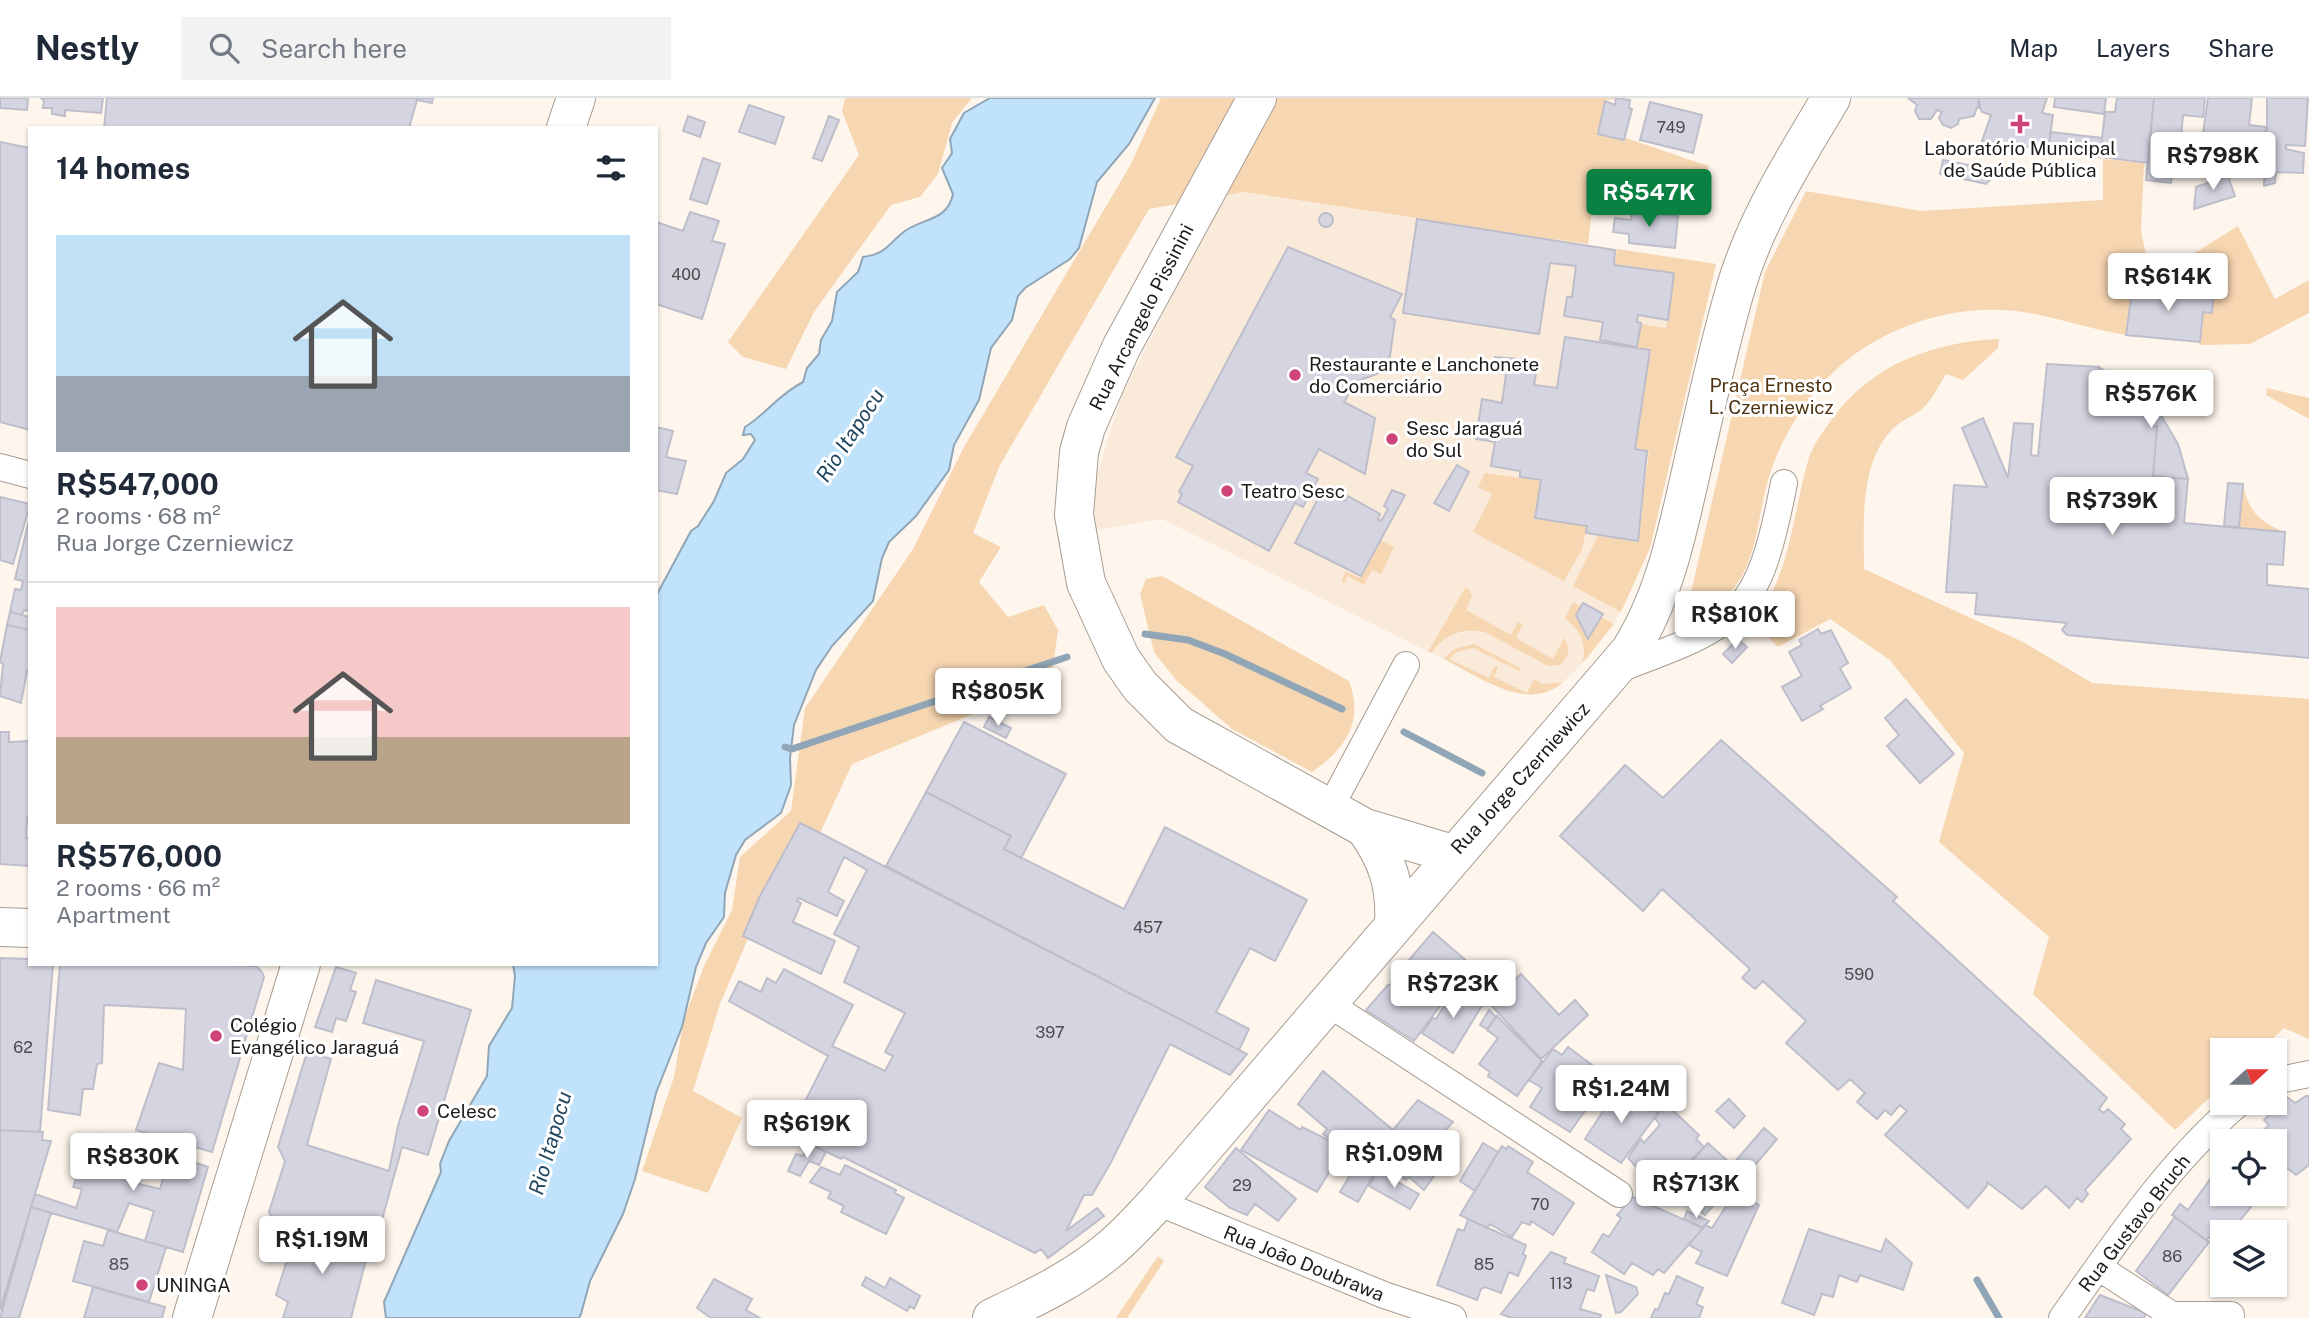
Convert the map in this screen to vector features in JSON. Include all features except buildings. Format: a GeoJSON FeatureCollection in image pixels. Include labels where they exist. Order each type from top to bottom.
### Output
{"type":"FeatureCollection","features":[{"type":"Feature","properties":{"kind":"main road"},"geometry":{"type":"LineString","coordinates":[[567,126],[576,98]]}},
{"type":"Feature","properties":{"kind":"main road","name":"Rua Arcangelo Pissinini"},"geometry":{"type":"LineString","coordinates":[[1257,98],[1102,384],[1079,452],[1075,493],[1075,532],[1086,583],[1104,629],[1140,686],[1164,713],[1192,733],[1365,828],[1452,854]]}},
{"type":"Feature","properties":{"kind":"main road","name":"Rua Jorge Czerniewicz"},"geometry":{"type":"LineString","coordinates":[[992,1318],[1048,1292],[1080,1272],[1112,1248],[1157,1202],[1452,854],[1615,670],[1649,621],[1657,602],[1680,517],[1718,353],[1740,273],[1769,206],[1831,98]]}},
{"type":"Feature","properties":{"kind":"main road","name":"Rua Arcangelo Pissinini"},"geometry":{"type":"LineString","coordinates":[[1365,828],[1381,849],[1392,876],[1394,924]]}},
{"type":"Feature","properties":{"kind":"main road"},"geometry":{"type":"LineString","coordinates":[[0,927],[28,928]]}},
{"type":"Feature","properties":{"kind":"main road"},"geometry":{"type":"LineString","coordinates":[[192,1318],[300,966]]}},
{"type":"Feature","properties":{"kind":"street"},"geometry":{"type":"LineString","coordinates":[[0,467],[28,474]]}},
{"type":"Feature","properties":{"kind":"street"},"geometry":{"type":"LineString","coordinates":[[1615,670],[1712,631],[1740,609],[1756,588],[1773,543],[1784,483]]}},
{"type":"Feature","properties":{"kind":"street"},"geometry":{"type":"LineString","coordinates":[[1649,621],[1660,636],[1680,646]]}},
{"type":"Feature","properties":{"kind":"street"},"geometry":{"type":"LineString","coordinates":[[1330,808],[1406,666]]}},
{"type":"Feature","properties":{"kind":"street"},"geometry":{"type":"LineString","coordinates":[[1326,1002],[1619,1194]]}},
{"type":"Feature","properties":{"kind":"street"},"geometry":{"type":"LineString","coordinates":[[2287,1079],[2309,1074]]}},
{"type":"Feature","properties":{"kind":"street","name":"Rua Gustavo Bruch"},"geometry":{"type":"LineString","coordinates":[[2062,1318],[2098,1267],[2204,1135],[2226,1115]]}},
{"type":"Feature","properties":{"kind":"street","name":"Rua João Doubrawa"},"geometry":{"type":"LineString","coordinates":[[1157,1202],[1384,1295],[1453,1318]]}},
{"type":"Feature","properties":{"kind":"street"},"geometry":{"type":"LineString","coordinates":[[2098,1267],[2172,1315],[2231,1315]]}},
{"type":"Feature","properties":{"kind":"shaded area","name":"Sesc Jaraguá do Sul"},"geometry":{"type":"Polygon","coordinates":[[[1244,192],[1716,264],[1650,548],[1614,624],[1587,659],[1559,686],[1536,694],[1507,691],[1162,519],[1095,530],[1095,481],[1121,397],[1223,196],[1244,192]]]}},
{"type":"Feature","properties":{"kind":"green space"},"geometry":{"type":"Polygon","coordinates":[[[845,98],[972,98],[952,123],[938,174],[920,197],[891,205],[814,312],[786,369],[743,357],[728,342],[859,155],[842,111],[845,98]]]}},
{"type":"Feature","properties":{"kind":"green space"},"geometry":{"type":"Polygon","coordinates":[[[1161,98],[1626,98],[1605,100],[1598,132],[1623,137],[1708,166],[1711,197],[1688,205],[1594,193],[1588,244],[1553,239],[1540,334],[1404,314],[1417,218],[1244,192],[1149,209],[999,467],[973,533],[1001,547],[979,582],[1008,617],[1044,605],[1058,630],[1051,682],[852,764],[819,835],[773,880],[720,1004],[693,1091],[742,1118],[708,1193],[642,1171],[674,1077],[684,1019],[704,966],[732,910],[740,857],[791,811],[805,708],[913,549],[964,447],[1131,164],[1161,98]]]}},
{"type":"Feature","properties":{"kind":"green space","name":"Praça Ernesto L. Czerniewicz"},"geometry":{"type":"Polygon","coordinates":[[[2103,159],[2144,163],[2141,231],[2149,270],[2175,265],[2238,226],[2275,299],[2309,280],[2309,313],[2250,344],[2199,345],[2205,293],[2133,285],[2127,335],[2029,313],[2001,310],[1944,315],[1889,334],[1841,365],[1805,406],[1790,428],[1773,465],[1753,550],[1739,582],[1705,615],[1695,620],[1684,619],[1679,611],[1692,588],[1765,272],[1806,191],[1921,211],[2103,200],[2103,159]]]}},
{"type":"Feature","properties":{"kind":"green space"},"geometry":{"type":"Polygon","coordinates":[[[1617,249],[1716,264],[1650,548],[1621,612],[1573,586],[1598,536],[1638,542],[1649,452],[1635,449],[1650,351],[1637,348],[1641,324],[1666,328],[1674,274],[1615,265],[1617,249]]]}},
{"type":"Feature","properties":{"kind":"green space"},"geometry":{"type":"Polygon","coordinates":[[[1999,339],[1998,348],[1963,380],[1946,374],[1925,407],[1893,428],[1880,446],[1868,479],[1865,497],[1864,569],[2023,642],[2092,683],[2309,699],[2309,1039],[2284,1028],[2274,1038],[2210,1038],[2210,1097],[2175,1130],[2033,994],[2049,937],[1939,842],[1964,753],[1890,660],[1830,619],[1778,647],[1755,623],[1784,563],[1810,455],[1832,419],[1848,400],[1885,370],[1928,351],[1999,339]]]}},
{"type":"Feature","properties":{"kind":"green space"},"geometry":{"type":"Polygon","coordinates":[[[2267,388],[2309,398],[2309,419],[2266,395],[2267,388]]]}},
{"type":"Feature","properties":{"kind":"green space"},"geometry":{"type":"Polygon","coordinates":[[[1485,473],[1541,481],[1535,518],[1587,526],[1582,549],[1564,581],[1473,532],[1492,494],[1478,487],[1485,473]]]}},
{"type":"Feature","properties":{"kind":"green space"},"geometry":{"type":"Polygon","coordinates":[[[2243,484],[2248,501],[2256,514],[2284,532],[2239,527],[2243,484]]]}},
{"type":"Feature","properties":{"kind":"green space"},"geometry":{"type":"Polygon","coordinates":[[[1379,539],[1394,547],[1381,574],[1372,570],[1364,585],[1348,576],[1344,583],[1341,581],[1346,571],[1359,578],[1379,539]]]}},
{"type":"Feature","properties":{"kind":"green space"},"geometry":{"type":"Polygon","coordinates":[[[1162,576],[1349,681],[1353,695],[1353,721],[1343,744],[1334,754],[1312,772],[1232,729],[1176,680],[1154,652],[1140,594],[1146,579],[1162,576]]]}},
{"type":"Feature","properties":{"kind":"green space"},"geometry":{"type":"Polygon","coordinates":[[[1465,588],[1469,589],[1472,596],[1466,610],[1511,635],[1518,622],[1523,624],[1516,638],[1553,659],[1564,638],[1568,649],[1565,659],[1559,665],[1548,666],[1485,632],[1469,630],[1448,637],[1431,653],[1428,652],[1465,588]]]}},
{"type":"Feature","properties":{"kind":"green space"},"geometry":{"type":"Polygon","coordinates":[[[1573,602],[1581,607],[1576,615],[1588,639],[1601,617],[1614,624],[1582,663],[1584,650],[1581,638],[1575,627],[1565,618],[1573,602]]]}},
{"type":"Feature","properties":{"kind":"green space"},"geometry":{"type":"Polygon","coordinates":[[[1474,644],[1520,668],[1519,671],[1473,648],[1456,652],[1449,659],[1489,678],[1495,666],[1498,667],[1494,677],[1527,693],[1534,679],[1543,684],[1563,682],[1549,691],[1535,694],[1519,693],[1487,682],[1444,659],[1454,649],[1474,644]]]}},
{"type":"Feature","properties":{"kind":"green space"},"geometry":{"type":"Polygon","coordinates":[[[1158,1256],[1164,1261],[1127,1318],[1116,1318],[1158,1256]]]}},
{"type":"Feature","properties":{"kind":"water","name":"Rio Itapocu"},"geometry":{"type":"Polygon","coordinates":[[[990,98],[1155,98],[1129,144],[1097,182],[1079,248],[1070,259],[1025,288],[1018,296],[1012,320],[991,348],[979,400],[954,445],[949,470],[916,516],[889,542],[882,558],[873,601],[832,646],[816,670],[794,725],[790,758],[791,785],[781,813],[745,840],[736,855],[725,893],[724,917],[706,943],[696,967],[682,1027],[656,1093],[635,1179],[623,1214],[590,1281],[579,1318],[386,1318],[384,1302],[441,1172],[440,1164],[449,1141],[487,1076],[489,1046],[512,1008],[513,966],[658,966],[658,592],[691,531],[698,526],[714,501],[726,473],[743,459],[755,440],[751,434],[743,435],[745,427],[803,382],[807,368],[819,354],[821,340],[832,321],[837,292],[858,272],[863,257],[884,250],[908,229],[936,217],[947,208],[953,194],[942,168],[952,153],[950,139],[964,113],[990,98]]]}},
{"type":"Feature","properties":{"kind":"waterway"},"geometry":{"type":"LineString","coordinates":[[1145,634],[1188,640],[1225,654],[1342,709]]}},
{"type":"Feature","properties":{"kind":"waterway"},"geometry":{"type":"LineString","coordinates":[[785,747],[792,749],[1067,657]]}},
{"type":"Feature","properties":{"kind":"waterway"},"geometry":{"type":"LineString","coordinates":[[1404,732],[1482,773]]}},
{"type":"Feature","properties":{"kind":"waterway"},"geometry":{"type":"LineString","coordinates":[[1977,1280],[1999,1318]]}},
{"type":"Feature","properties":{"kind":"place","name":"Laboratório Municipal de Saúde Pública"},"geometry":{"type":"Point","coordinates":[2020,124]}},
{"type":"Feature","properties":{"kind":"place","name":"Restaurante e Lanchonete do Comerciário"},"geometry":{"type":"Point","coordinates":[1295,375]}},
{"type":"Feature","properties":{"kind":"place","name":"Sesc Jaraguá do Sul"},"geometry":{"type":"Point","coordinates":[1392,439]}},
{"type":"Feature","properties":{"kind":"place","name":"Teatro Sesc"},"geometry":{"type":"Point","coordinates":[1227,491]}},
{"type":"Feature","properties":{"kind":"place","name":"Colégio Evangélico Jaraguá"},"geometry":{"type":"Point","coordinates":[216,1036]}},
{"type":"Feature","properties":{"kind":"place","name":"Celesc"},"geometry":{"type":"Point","coordinates":[423,1111]}},
{"type":"Feature","properties":{"kind":"place","name":"UNINGA"},"geometry":{"type":"Point","coordinates":[142,1285]}}]}
